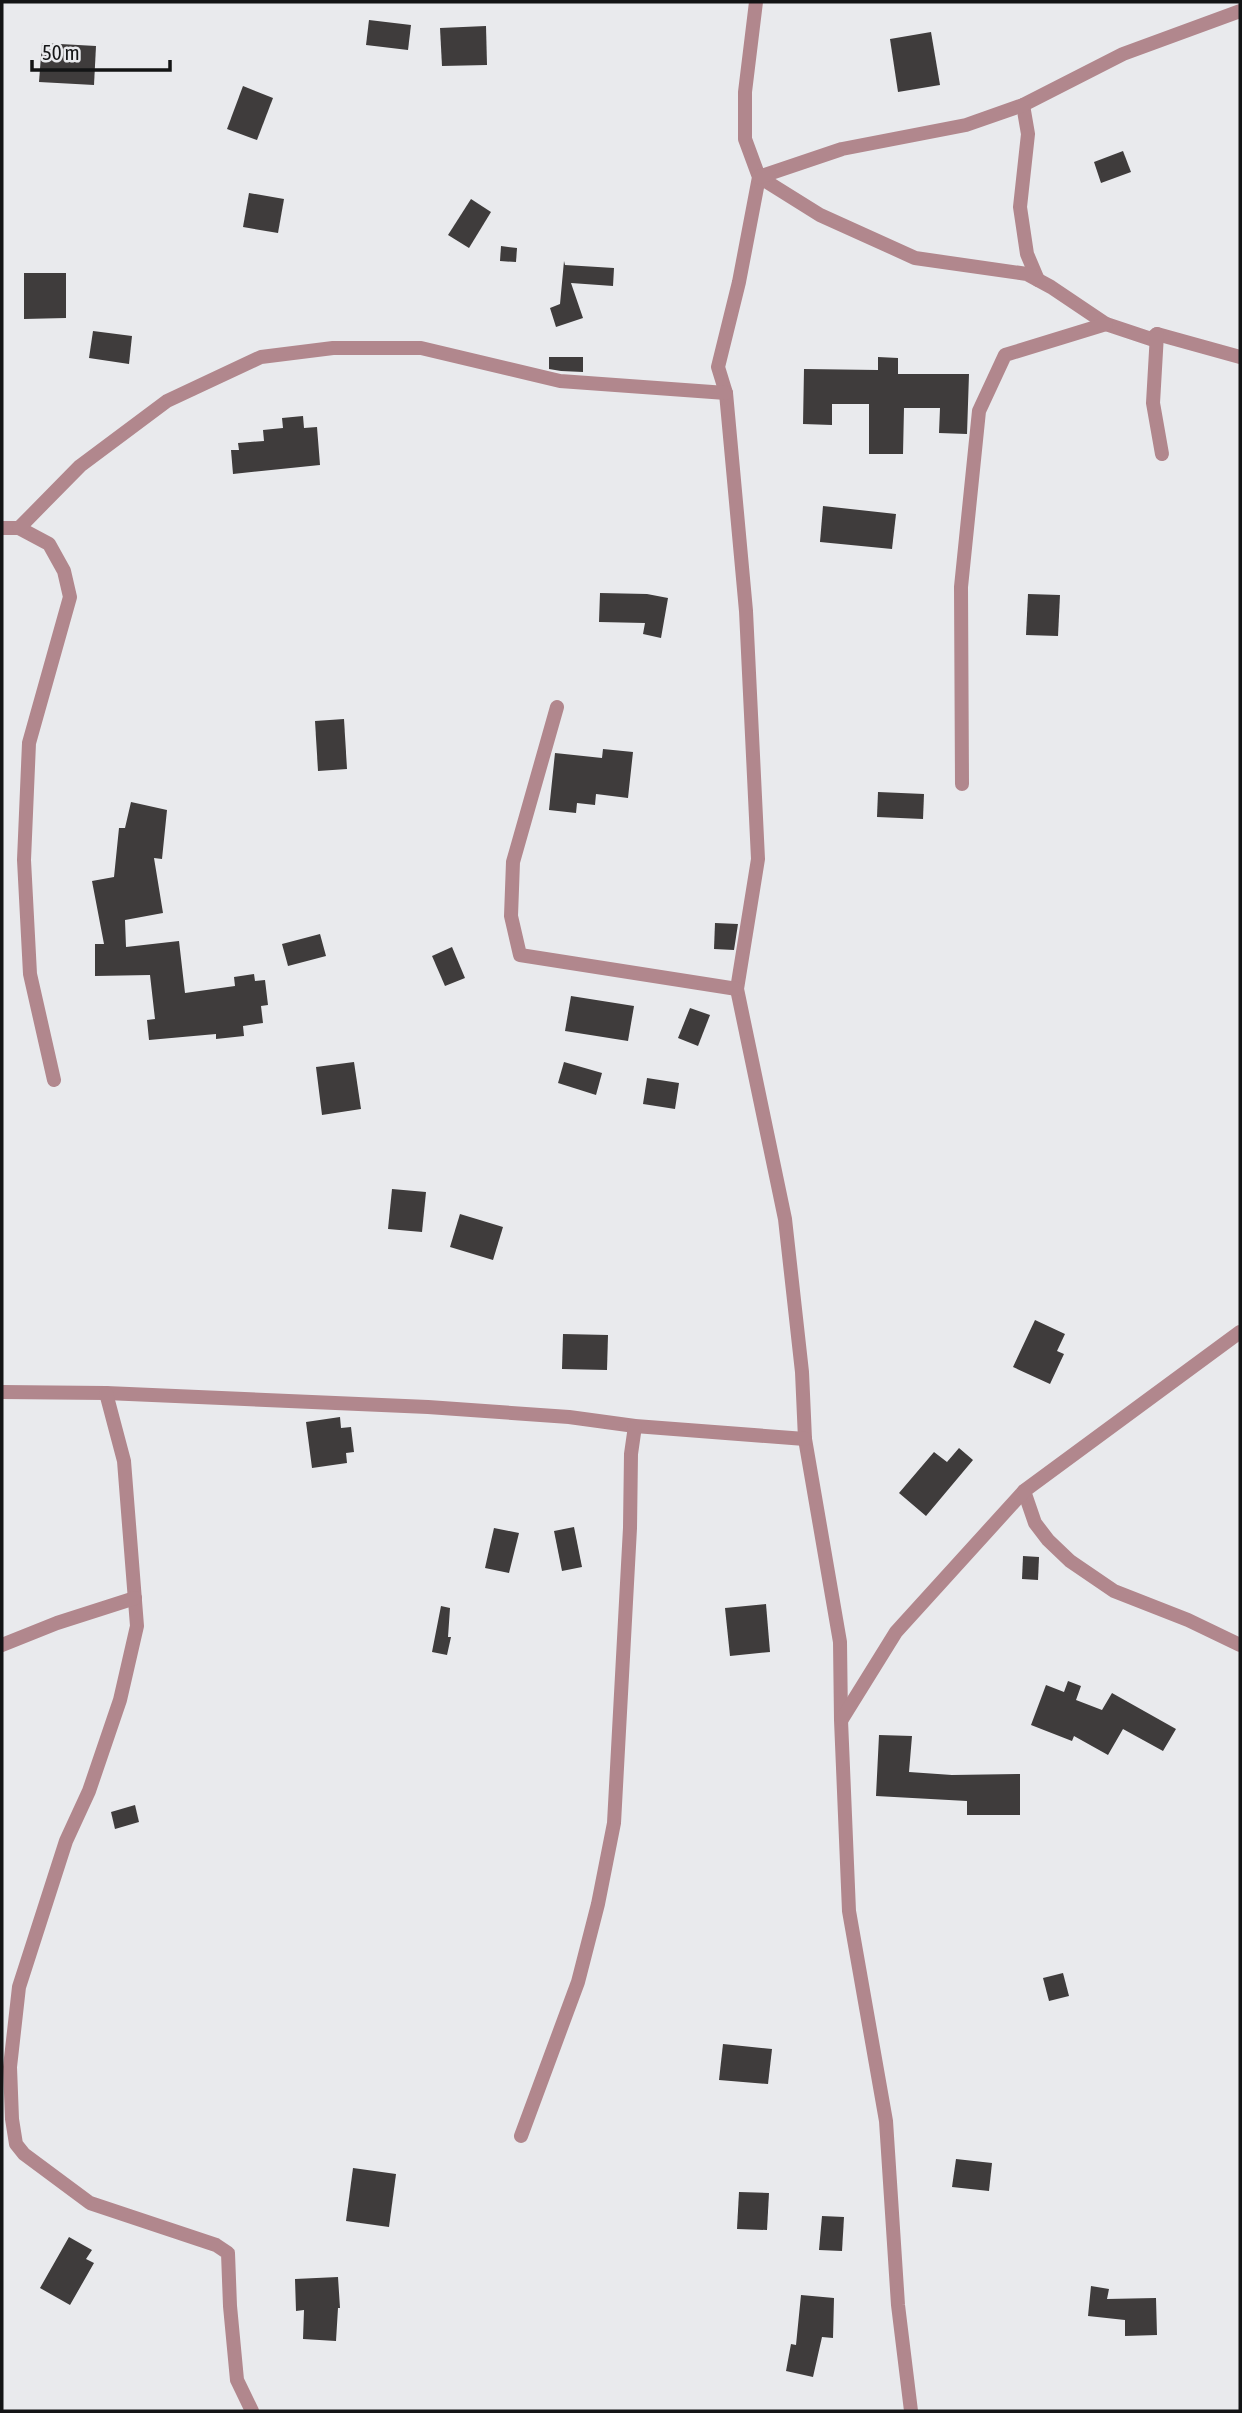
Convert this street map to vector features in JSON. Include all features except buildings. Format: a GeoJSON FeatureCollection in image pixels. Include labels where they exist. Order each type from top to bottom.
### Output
{"type":"FeatureCollection","features":[{"type":"Feature","properties":{"kind":"street"},"geometry":{"type":"LineString","coordinates":[[756,2],[745,92],[745,139],[759,177],[739,282],[718,367],[726,393],[746,611],[758,859],[737,989],[785,1219],[802,1372],[805,1439],[840,1642],[849,1911],[886,2121],[898,2305],[911,2411]]}},
{"type":"Feature","properties":{"kind":"street"},"geometry":{"type":"LineString","coordinates":[[759,177],[842,149],[966,125],[1023,105],[1123,54],[1240,11]]}},
{"type":"Feature","properties":{"kind":"street"},"geometry":{"type":"LineString","coordinates":[[1023,105],[1028,134],[1020,208],[1027,254],[1038,280]]}},
{"type":"Feature","properties":{"kind":"street"},"geometry":{"type":"LineString","coordinates":[[759,177],[820,215],[915,258],[1027,275],[1106,324],[1151,339],[1157,334]]}},
{"type":"Feature","properties":{"kind":"street"},"geometry":{"type":"LineString","coordinates":[[961,784],[961,587],[979,411],[1005,355],[1106,324]]}},
{"type":"Feature","properties":{"kind":"street"},"geometry":{"type":"LineString","coordinates":[[1157,334],[1240,357]]}},
{"type":"Feature","properties":{"kind":"street"},"geometry":{"type":"LineString","coordinates":[[1157,334],[1153,403],[1162,454]]}},
{"type":"Feature","properties":{"kind":"street"},"geometry":{"type":"LineString","coordinates":[[19,528],[80,466],[167,401],[261,357],[334,348],[421,348],[560,381],[726,393]]}},
{"type":"Feature","properties":{"kind":"street"},"geometry":{"type":"LineString","coordinates":[[2,528],[19,528],[49,544],[64,571],[70,597],[29,743],[24,860],[30,974],[54,1080]]}},
{"type":"Feature","properties":{"kind":"street"},"geometry":{"type":"LineString","coordinates":[[557,707],[513,862],[511,916],[520,955],[737,989]]}},
{"type":"Feature","properties":{"kind":"street"},"geometry":{"type":"LineString","coordinates":[[841,1720],[896,1632],[1024,1491],[1240,1332]]}},
{"type":"Feature","properties":{"kind":"street"},"geometry":{"type":"LineString","coordinates":[[2,1392],[106,1393],[428,1407],[805,1439]]}},
{"type":"Feature","properties":{"kind":"street"},"geometry":{"type":"LineString","coordinates":[[106,1393],[124,1461],[137,1626],[120,1700],[89,1791],[66,1841],[19,1987],[10,2067],[12,2119],[16,2144],[24,2154],[90,2203],[216,2245],[228,2253],[237,2380],[252,2411]]}},
{"type":"Feature","properties":{"kind":"street"},"geometry":{"type":"LineString","coordinates":[[521,2136],[578,1982],[598,1904],[614,1824],[630,1528],[631,1454],[635,1426]]}},
{"type":"Feature","properties":{"kind":"street"},"geometry":{"type":"LineString","coordinates":[[1024,1491],[1035,1523],[1070,1561],[1114,1591],[1188,1620],[1240,1645]]}},
{"type":"Feature","properties":{"kind":"street"},"geometry":{"type":"LineString","coordinates":[[2,1645],[57,1623],[135,1598]]}}]}
